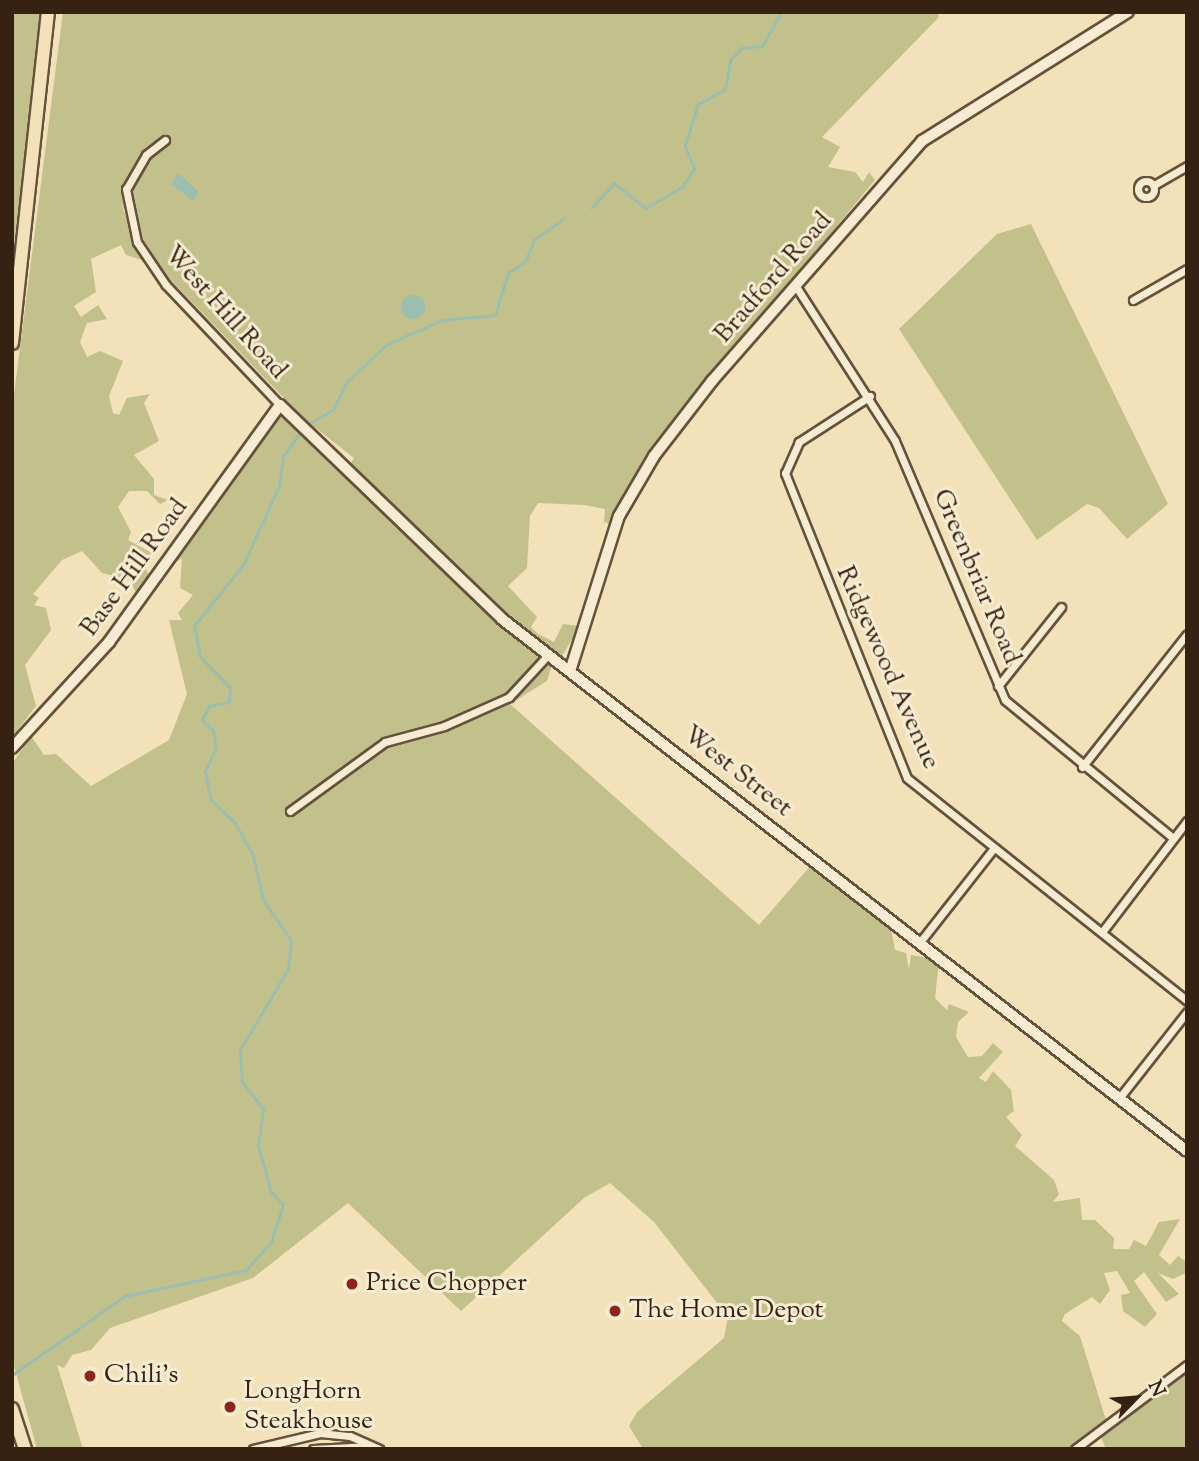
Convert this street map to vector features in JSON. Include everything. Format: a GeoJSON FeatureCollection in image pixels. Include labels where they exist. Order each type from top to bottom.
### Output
{"type":"FeatureCollection","features":[{"type":"Feature","properties":{"kind":"highway"},"geometry":{"type":"LineString","coordinates":[[12,343],[48,12]]}},
{"type":"Feature","properties":{"kind":"highway"},"geometry":{"type":"LineString","coordinates":[[12,1409],[25,1449]]}},
{"type":"Feature","properties":{"kind":"street","name":"Bradford Road"},"geometry":{"type":"LineString","coordinates":[[571,668],[610,542],[645,470],[795,285],[922,141],[1128,12]]}},
{"type":"Feature","properties":{"kind":"street","name":"West Hill Road"},"geometry":{"type":"LineString","coordinates":[[165,141],[146,155],[126,189],[137,242],[166,285],[280,405]]}},
{"type":"Feature","properties":{"kind":"street"},"geometry":{"type":"LineString","coordinates":[[1154,185],[1187,166]]}},
{"type":"Feature","properties":{"kind":"street"},"geometry":{"type":"LineString","coordinates":[[1133,300],[1187,269]]}},
{"type":"Feature","properties":{"kind":"street","name":"Greenbriar Road"},"geometry":{"type":"LineString","coordinates":[[795,285],[870,396],[904,458],[998,686],[1020,718],[1173,838]]}},
{"type":"Feature","properties":{"kind":"street","name":"Ridgewood Avenue"},"geometry":{"type":"LineString","coordinates":[[870,396],[792,449],[785,464],[789,493],[907,778],[1187,1001]]}},
{"type":"Feature","properties":{"kind":"street","name":"West Street"},"geometry":{"type":"LineString","coordinates":[[280,405],[484,603],[571,668],[1187,1152]]}},
{"type":"Feature","properties":{"kind":"street","name":"Base Hill Road"},"geometry":{"type":"LineString","coordinates":[[12,748],[109,642],[280,405]]}},
{"type":"Feature","properties":{"kind":"street"},"geometry":{"type":"LineString","coordinates":[[998,686],[1061,607]]}},
{"type":"Feature","properties":{"kind":"street"},"geometry":{"type":"LineString","coordinates":[[1082,767],[1187,634]]}},
{"type":"Feature","properties":{"kind":"street"},"geometry":{"type":"LineString","coordinates":[[290,811],[385,742],[444,726],[509,696],[549,654]]}},
{"type":"Feature","properties":{"kind":"street"},"geometry":{"type":"LineString","coordinates":[[1102,932],[1187,821]]}},
{"type":"Feature","properties":{"kind":"street"},"geometry":{"type":"LineString","coordinates":[[920,942],[993,848]]}},
{"type":"Feature","properties":{"kind":"street"},"geometry":{"type":"LineString","coordinates":[[1120,1097],[1187,1012]]}},
{"type":"Feature","properties":{"kind":"street"},"geometry":{"type":"LineString","coordinates":[[1075,1449],[1187,1365]]}},
{"type":"Feature","properties":{"kind":"street"},"geometry":{"type":"LineString","coordinates":[[253,1449],[331,1433],[375,1447]]}},
{"type":"Feature","properties":{"kind":"street"},"geometry":{"type":"LineString","coordinates":[[271,1446],[278,1449]]}},
{"type":"Feature","properties":{"kind":"street"},"geometry":{"type":"LineString","coordinates":[[313,1449],[375,1447]]}},
{"type":"Feature","properties":{"kind":"shaded area"},"geometry":{"type":"Polygon","coordinates":[[[12,12],[43,12],[12,259],[12,12]]]}},
{"type":"Feature","properties":{"kind":"shaded area"},"geometry":{"type":"Polygon","coordinates":[[[63,12],[937,12],[939,17],[822,137],[840,147],[828,167],[855,172],[863,182],[869,172],[875,180],[657,444],[612,525],[604,522],[605,509],[584,505],[538,503],[530,516],[527,568],[508,586],[537,617],[531,627],[538,634],[554,642],[563,624],[580,626],[562,656],[501,615],[351,463],[354,458],[302,417],[166,275],[121,204],[145,261],[126,255],[121,245],[91,259],[96,292],[74,306],[81,317],[98,305],[107,319],[87,323],[80,342],[87,357],[100,351],[123,361],[109,396],[113,413],[119,415],[127,398],[150,394],[144,403],[159,441],[134,455],[154,479],[154,495],[168,500],[160,504],[147,491],[129,491],[118,507],[131,532],[128,540],[152,553],[145,568],[150,576],[136,593],[130,580],[102,573],[82,551],[62,560],[33,594],[39,598],[34,605],[46,608],[51,630],[25,665],[36,706],[12,737],[12,410],[63,12]]]}},
{"type":"Feature","properties":{"kind":"shaded area"},"geometry":{"type":"Polygon","coordinates":[[[178,173],[199,192],[193,201],[171,184],[178,173]]]}},
{"type":"Feature","properties":{"kind":"shaded area"},"geometry":{"type":"Polygon","coordinates":[[[1031,224],[1168,504],[1127,539],[1099,508],[1087,504],[1037,540],[899,329],[997,234],[1031,224]]]}},
{"type":"Feature","properties":{"kind":"shaded area"},"geometry":{"type":"Polygon","coordinates":[[[413,295],[422,298],[425,307],[422,316],[413,319],[404,316],[401,307],[404,298],[413,295]]]}},
{"type":"Feature","properties":{"kind":"shaded area"},"geometry":{"type":"Polygon","coordinates":[[[281,416],[455,581],[553,662],[547,681],[510,704],[759,925],[813,863],[890,923],[895,950],[906,953],[909,970],[911,955],[939,960],[935,998],[947,1010],[949,1004],[969,1012],[958,1022],[956,1037],[968,1057],[982,1056],[993,1043],[1003,1052],[979,1078],[986,1082],[993,1071],[1011,1090],[1014,1111],[1006,1117],[1022,1135],[1015,1146],[1054,1180],[1059,1194],[1053,1202],[1080,1198],[1082,1220],[1095,1220],[1114,1238],[1113,1249],[1129,1249],[1134,1240],[1146,1246],[1159,1222],[1180,1219],[1159,1255],[1170,1265],[1178,1256],[1187,1262],[1186,1273],[1173,1279],[1158,1273],[1179,1294],[1166,1302],[1144,1272],[1134,1281],[1157,1314],[1145,1327],[1123,1311],[1121,1295],[1130,1293],[1117,1271],[1104,1273],[1110,1290],[1100,1304],[1092,1297],[1065,1314],[1062,1321],[1080,1336],[1106,1420],[1071,1449],[643,1449],[629,1426],[637,1412],[724,1338],[728,1317],[654,1222],[610,1183],[584,1198],[461,1311],[348,1203],[253,1278],[110,1328],[91,1350],[72,1355],[64,1368],[57,1365],[83,1449],[37,1449],[12,1359],[12,764],[31,736],[44,755],[56,754],[91,786],[169,740],[187,694],[169,620],[182,620],[178,613],[193,595],[180,588],[182,558],[166,569],[281,416]]]}},
{"type":"Feature","properties":{"kind":"shaded area"},"geometry":{"type":"Polygon","coordinates":[[[1187,1369],[1187,1449],[1106,1449],[1100,1435],[1105,1429],[1187,1369]]]}},
{"type":"Feature","properties":{"kind":"waterway"},"geometry":{"type":"LineString","coordinates":[[591,208],[614,183],[646,208],[682,187],[694,169],[685,145],[698,104],[725,89],[730,60],[742,48],[762,46],[782,12]]}},
{"type":"Feature","properties":{"kind":"waterway"},"geometry":{"type":"LineString","coordinates":[[305,426],[333,410],[346,383],[386,345],[442,320],[495,315],[508,273],[525,262],[534,240],[563,219]]}},
{"type":"Feature","properties":{"kind":"waterway"},"geometry":{"type":"LineString","coordinates":[[12,1375],[125,1296],[246,1270],[271,1242],[283,1205],[271,1192],[258,1146],[263,1109],[242,1082],[240,1050],[288,969],[291,941],[263,900],[253,856],[235,823],[211,801],[205,772],[216,747],[213,731],[202,720],[209,706],[229,702],[230,688],[200,657],[194,626],[243,565],[279,486],[283,457],[301,431]]}},
{"type":"Feature","properties":{"kind":"place","name":"Price Chopper"},"geometry":{"type":"Point","coordinates":[352,1284]}},
{"type":"Feature","properties":{"kind":"place","name":"The Home Depot"},"geometry":{"type":"Point","coordinates":[615,1311]}},
{"type":"Feature","properties":{"kind":"place","name":"Chili's"},"geometry":{"type":"Point","coordinates":[90,1376]}},
{"type":"Feature","properties":{"kind":"place","name":"LongHorn Steakhouse"},"geometry":{"type":"Point","coordinates":[230,1407]}}]}
